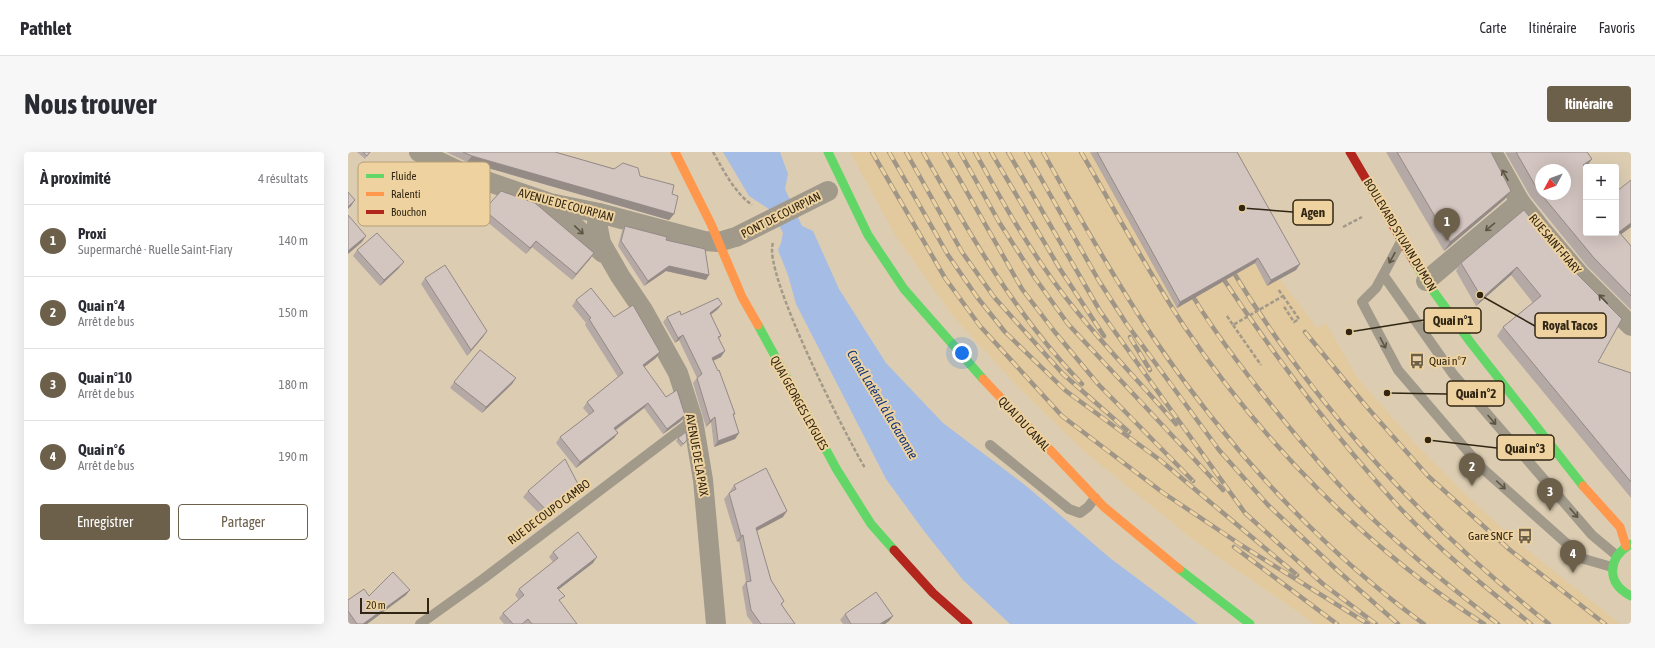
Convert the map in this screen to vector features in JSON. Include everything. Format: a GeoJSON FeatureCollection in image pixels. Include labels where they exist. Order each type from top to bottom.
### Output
{"type":"FeatureCollection","features":[{"type":"Feature","properties":{"kind":"street","name":"AVENUE DE COURPIAN"},"geometry":{"type":"LineString","coordinates":[[418,152],[439,162]]}},
{"type":"Feature","properties":{"kind":"street","name":"QUAI GEORGES LEYGUES"},"geometry":{"type":"LineString","coordinates":[[674,152],[728,240],[742,297],[809,423],[836,470],[871,524],[933,593],[968,624]]}},
{"type":"Feature","properties":{"kind":"street","name":"QUAI DU CANAL"},"geometry":{"type":"LineString","coordinates":[[828,152],[836,187],[904,289],[956,350],[1095,498],[1150,546],[1250,624]]}},
{"type":"Feature","properties":{"kind":"street","name":"BOULEVARD SYLVAIN DUMON"},"geometry":{"type":"LineString","coordinates":[[1350,152],[1426,281],[1471,343],[1580,483],[1620,527],[1628,545]]}},
{"type":"Feature","properties":{"kind":"street","name":"RUE SAINT-FIARY"},"geometry":{"type":"LineString","coordinates":[[1492,152],[1520,202],[1579,274],[1631,326]]}},
{"type":"Feature","properties":{"kind":"street","name":"AVENUE DE COURPIAN"},"geometry":{"type":"LineString","coordinates":[[490,182],[550,203],[599,213],[704,242],[728,240]]}},
{"type":"Feature","properties":{"kind":"street","name":"PONT DE COURPIAN"},"geometry":{"type":"LineString","coordinates":[[728,240],[836,187]]}},
{"type":"Feature","properties":{"kind":"street"},"geometry":{"type":"LineString","coordinates":[[1426,281],[1520,202]]}},
{"type":"Feature","properties":{"kind":"street"},"geometry":{"type":"LineString","coordinates":[[550,203],[610,260]]}},
{"type":"Feature","properties":{"kind":"street","name":"AVENUE DE LA PAIX"},"geometry":{"type":"LineString","coordinates":[[599,213],[597,223],[601,243],[610,260],[643,310],[678,373],[693,420],[703,480],[716,624]]}},
{"type":"Feature","properties":{"kind":"street"},"geometry":{"type":"LineString","coordinates":[[1628,545],[1616,555],[1612,567],[1616,584],[1621,590],[1631,596]]}},
{"type":"Feature","properties":{"kind":"lane"},"geometry":{"type":"LineString","coordinates":[[1402,240],[1384,276],[1376,288],[1362,302],[1398,370],[1482,468],[1584,559],[1612,567]]}},
{"type":"Feature","properties":{"kind":"lane"},"geometry":{"type":"LineString","coordinates":[[1384,276],[1452,374],[1592,535],[1616,555]]}},
{"type":"Feature","properties":{"kind":"lane","name":"RUE DE COUPO CAMBO"},"geometry":{"type":"LineString","coordinates":[[420,624],[483,579],[693,420]]}},
{"type":"Feature","properties":{"kind":"lane"},"geometry":{"type":"LineString","coordinates":[[990,445],[1069,510],[1080,513],[1088,507],[1095,498]]}},
{"type":"Feature","properties":{"kind":"path"},"geometry":{"type":"LineString","coordinates":[[713,152],[735,189],[744,199],[758,207]]}},
{"type":"Feature","properties":{"kind":"path"},"geometry":{"type":"LineString","coordinates":[[774,241],[771,250],[774,268],[791,316],[831,404],[866,469]]}},
{"type":"Feature","properties":{"kind":"path"},"geometry":{"type":"LineString","coordinates":[[1278,289],[1299,318],[1294,322],[1283,305]]}},
{"type":"Feature","properties":{"kind":"path"},"geometry":{"type":"LineString","coordinates":[[1233,325],[1282,296]]}},
{"type":"Feature","properties":{"kind":"path"},"geometry":{"type":"LineString","coordinates":[[1228,316],[1261,365]]}},
{"type":"Feature","properties":{"kind":"shaded area"},"geometry":{"type":"Polygon","coordinates":[[[850,152],[1230,152],[1280,279],[1317,328],[1326,323],[1357,377],[1413,441],[1467,496],[1514,539],[1620,624],[1315,624],[1191,538],[1085,452],[1017,386],[952,315],[895,235],[850,152]]]}},
{"type":"Feature","properties":{"kind":"water","name":"Canal Latéral à la Garonne"},"geometry":{"type":"Polygon","coordinates":[[[723,152],[780,152],[788,174],[785,189],[802,226],[813,231],[839,289],[886,363],[943,423],[1025,485],[1110,558],[1198,624],[1010,624],[963,580],[924,531],[886,479],[796,304],[788,275],[778,250],[783,233],[772,211],[749,196],[723,152]]]}},
{"type":"Feature","properties":{"kind":"building"},"geometry":{"type":"Polygon","coordinates":[[[363,152],[370,152],[367,156],[363,152]]]}},
{"type":"Feature","properties":{"kind":"building"},"geometry":{"type":"Polygon","coordinates":[[[463,152],[555,152],[614,169],[623,163],[638,168],[640,176],[674,185],[672,194],[678,196],[674,214],[472,156],[463,152]]]}},
{"type":"Feature","properties":{"kind":"building"},"geometry":{"type":"Polygon","coordinates":[[[1097,152],[1237,152],[1300,264],[1271,280],[1258,258],[1180,302],[1097,152]]]}},
{"type":"Feature","properties":{"kind":"building"},"geometry":{"type":"Polygon","coordinates":[[[1397,152],[1491,152],[1511,191],[1450,242],[1397,152]]]}},
{"type":"Feature","properties":{"kind":"building"},"geometry":{"type":"Polygon","coordinates":[[[1516,152],[1587,152],[1592,159],[1583,164],[1583,236],[1619,236],[1619,232],[1631,246],[1631,296],[1594,258],[1546,200],[1571,200],[1571,164],[1535,164],[1535,185],[1516,152]]]}},
{"type":"Feature","properties":{"kind":"building"},"geometry":{"type":"Polygon","coordinates":[[[1631,180],[1631,223],[1619,232],[1619,190],[1631,180]]]}},
{"type":"Feature","properties":{"kind":"building"},"geometry":{"type":"Polygon","coordinates":[[[501,191],[535,203],[594,253],[576,274],[536,241],[530,248],[490,215],[490,203],[501,191]]]}},
{"type":"Feature","properties":{"kind":"building"},"geometry":{"type":"Polygon","coordinates":[[[348,192],[355,200],[348,207],[348,192]]]}},
{"type":"Feature","properties":{"kind":"building"},"geometry":{"type":"Polygon","coordinates":[[[1524,210],[1576,273],[1622,319],[1598,362],[1631,373],[1631,482],[1503,327],[1541,296],[1517,267],[1482,298],[1461,263],[1524,210]]]}},
{"type":"Feature","properties":{"kind":"building"},"geometry":{"type":"Polygon","coordinates":[[[348,215],[366,236],[348,251],[348,215]]]}},
{"type":"Feature","properties":{"kind":"building"},"geometry":{"type":"Polygon","coordinates":[[[625,226],[667,237],[666,240],[705,249],[709,275],[669,266],[648,281],[621,241],[625,226]]]}},
{"type":"Feature","properties":{"kind":"building"},"geometry":{"type":"Polygon","coordinates":[[[377,233],[404,262],[384,280],[357,250],[377,233]]]}},
{"type":"Feature","properties":{"kind":"building"},"geometry":{"type":"Polygon","coordinates":[[[445,265],[487,331],[471,350],[425,278],[445,265]]]}},
{"type":"Feature","properties":{"kind":"building"},"geometry":{"type":"Polygon","coordinates":[[[591,288],[614,317],[633,305],[660,352],[643,365],[666,397],[677,390],[685,415],[667,429],[648,403],[614,428],[618,433],[580,462],[560,437],[594,411],[587,402],[623,373],[589,319],[591,318],[576,300],[591,288]]]}},
{"type":"Feature","properties":{"kind":"building"},"geometry":{"type":"Polygon","coordinates":[[[718,298],[722,304],[710,313],[721,336],[718,337],[725,351],[712,358],[718,371],[719,370],[735,414],[733,414],[739,433],[718,441],[715,417],[710,421],[697,378],[702,374],[683,335],[678,338],[667,317],[680,311],[681,315],[718,298]]]}},
{"type":"Feature","properties":{"kind":"building"},"geometry":{"type":"Polygon","coordinates":[[[480,350],[516,378],[486,407],[454,382],[480,350]]]}},
{"type":"Feature","properties":{"kind":"building"},"geometry":{"type":"Polygon","coordinates":[[[686,432],[687,440],[683,444],[678,438],[686,432]]]}},
{"type":"Feature","properties":{"kind":"building"},"geometry":{"type":"Polygon","coordinates":[[[565,459],[578,484],[548,512],[528,491],[565,459]]]}},
{"type":"Feature","properties":{"kind":"building"},"geometry":{"type":"Polygon","coordinates":[[[766,468],[787,511],[756,528],[771,580],[784,601],[781,604],[795,624],[761,624],[751,610],[746,582],[751,581],[743,535],[741,536],[729,493],[736,489],[734,485],[766,468]]]}},
{"type":"Feature","properties":{"kind":"building"},"geometry":{"type":"Polygon","coordinates":[[[578,532],[597,557],[557,588],[565,596],[559,600],[577,624],[532,624],[528,619],[522,624],[513,624],[503,613],[524,595],[519,589],[558,558],[553,552],[578,532]]]}},
{"type":"Feature","properties":{"kind":"building"},"geometry":{"type":"Polygon","coordinates":[[[393,572],[410,590],[363,624],[357,624],[348,611],[348,600],[364,589],[369,596],[393,572]]]}},
{"type":"Feature","properties":{"kind":"building"},"geometry":{"type":"Polygon","coordinates":[[[876,592],[893,616],[880,624],[851,624],[845,614],[876,592]]]}},
{"type":"Feature","properties":{"kind":"railway"},"geometry":{"type":"LineString","coordinates":[[872,152],[945,278],[980,326],[1062,416],[1162,492],[1241,545],[1368,624]]}},
{"type":"Feature","properties":{"kind":"railway"},"geometry":{"type":"LineString","coordinates":[[889,152],[948,255],[977,297],[1005,332],[1066,391],[1160,460],[1297,575]]}},
{"type":"Feature","properties":{"kind":"railway"},"geometry":{"type":"LineString","coordinates":[[906,152],[962,252],[994,297],[1063,374],[1129,432]]}},
{"type":"Feature","properties":{"kind":"railway"},"geometry":{"type":"LineString","coordinates":[[923,152],[995,273],[1036,330],[1058,358],[1082,384]]}},
{"type":"Feature","properties":{"kind":"railway"},"geometry":{"type":"LineString","coordinates":[[944,152],[1022,289],[1054,331],[1098,384],[1193,481]]}},
{"type":"Feature","properties":{"kind":"railway"},"geometry":{"type":"LineString","coordinates":[[960,152],[999,222],[1035,278],[1068,324],[1223,490]]}},
{"type":"Feature","properties":{"kind":"railway"},"geometry":{"type":"LineString","coordinates":[[975,152],[1017,226],[1035,255],[1060,290],[1075,310],[1176,424]]}},
{"type":"Feature","properties":{"kind":"railway"},"geometry":{"type":"LineString","coordinates":[[991,152],[1060,269],[1104,336]]}},
{"type":"Feature","properties":{"kind":"railway"},"geometry":{"type":"LineString","coordinates":[[1008,152],[1100,311],[1245,513],[1323,584],[1376,624]]}},
{"type":"Feature","properties":{"kind":"railway"},"geometry":{"type":"LineString","coordinates":[[1026,152],[1099,281],[1126,323],[1219,450],[1268,505],[1337,570],[1398,624]]}},
{"type":"Feature","properties":{"kind":"railway"},"geometry":{"type":"LineString","coordinates":[[1043,152],[1124,292],[1181,377],[1211,416],[1276,492],[1311,528],[1347,562],[1424,624]]}},
{"type":"Feature","properties":{"kind":"railway"},"geometry":{"type":"LineString","coordinates":[[1081,152],[1170,305],[1215,369],[1247,411],[1319,490],[1358,527],[1440,594],[1484,624]]}},
{"type":"Feature","properties":{"kind":"railway"},"geometry":{"type":"LineString","coordinates":[[1229,265],[1261,316],[1296,365],[1373,459],[1414,503],[1458,545],[1502,586],[1549,624]]}},
{"type":"Feature","properties":{"kind":"railway"},"geometry":{"type":"LineString","coordinates":[[1218,271],[1281,362],[1326,421],[1373,478],[1413,522],[1479,582],[1531,624]]}},
{"type":"Feature","properties":{"kind":"railway"},"geometry":{"type":"LineString","coordinates":[[1188,288],[1213,328],[1242,367],[1301,441],[1343,489],[1398,543],[1498,624]]}},
{"type":"Feature","properties":{"kind":"railway"},"geometry":{"type":"LineString","coordinates":[[1305,332],[1366,406],[1428,476],[1510,550],[1605,624]]}},
{"type":"Feature","properties":{"kind":"railway"},"geometry":{"type":"LineString","coordinates":[[1130,337],[1150,370]]}},
{"type":"Feature","properties":{"kind":"railway"},"geometry":{"type":"LineString","coordinates":[[1234,547],[1337,624]]}},
{"type":"Feature","properties":{"kind":"traffic: fast"},"geometry":{"type":"LineString","coordinates":[[828,152],[868,235],[904,289],[983,379]]}},
{"type":"Feature","properties":{"kind":"traffic: fast"},"geometry":{"type":"LineString","coordinates":[[1415,263],[1426,281],[1471,343],[1583,486]]}},
{"type":"Feature","properties":{"kind":"traffic: fast"},"geometry":{"type":"LineString","coordinates":[[758,325],[837,470],[871,524],[894,550]]}},
{"type":"Feature","properties":{"kind":"traffic: fast"},"geometry":{"type":"LineString","coordinates":[[1631,544],[1617,556],[1613,570],[1614,578],[1617,584],[1623,591],[1631,596]]}},
{"type":"Feature","properties":{"kind":"traffic: fast"},"geometry":{"type":"LineString","coordinates":[[1179,569],[1250,624]]}},
{"type":"Feature","properties":{"kind":"traffic: slow"},"geometry":{"type":"LineString","coordinates":[[675,152],[711,224],[742,297],[758,325]]}},
{"type":"Feature","properties":{"kind":"traffic: slow"},"geometry":{"type":"LineString","coordinates":[[983,379],[1104,507],[1179,569]]}},
{"type":"Feature","properties":{"kind":"traffic: slow"},"geometry":{"type":"LineString","coordinates":[[1583,486],[1620,527],[1626,546]]}},
{"type":"Feature","properties":{"kind":"traffic: jam"},"geometry":{"type":"LineString","coordinates":[[1350,152],[1415,263]]}},
{"type":"Feature","properties":{"kind":"traffic: jam"},"geometry":{"type":"LineString","coordinates":[[894,550],[933,593],[968,624]]}},
{"type":"Feature","properties":{"kind":"place","name":"Agen"},"geometry":{"type":"Point","coordinates":[1242,208]}},
{"type":"Feature","properties":{"kind":"place","name":"Proxi"},"geometry":{"type":"Point","coordinates":[1447,241]}},
{"type":"Feature","properties":{"kind":"place","name":"Royal Tacos"},"geometry":{"type":"Point","coordinates":[1480,295]}},
{"type":"Feature","properties":{"kind":"place","name":"Quai n°1"},"geometry":{"type":"Point","coordinates":[1349,332]}},
{"type":"Feature","properties":{"kind":"place","name":"Quai n°7"},"geometry":{"type":"Point","coordinates":[1417,361]}},
{"type":"Feature","properties":{"kind":"place","name":"Quai n°2"},"geometry":{"type":"Point","coordinates":[1387,393]}},
{"type":"Feature","properties":{"kind":"place","name":"Quai n°3"},"geometry":{"type":"Point","coordinates":[1428,440]}},
{"type":"Feature","properties":{"kind":"place","name":"Quai n°4"},"geometry":{"type":"Point","coordinates":[1472,486]}},
{"type":"Feature","properties":{"kind":"place","name":"Quai n°10"},"geometry":{"type":"Point","coordinates":[1550,511]}},
{"type":"Feature","properties":{"kind":"place","name":"Gare SNCF"},"geometry":{"type":"Point","coordinates":[1525,536]}},
{"type":"Feature","properties":{"kind":"place","name":"Quai n°6"},"geometry":{"type":"Point","coordinates":[1573,573]}}]}
